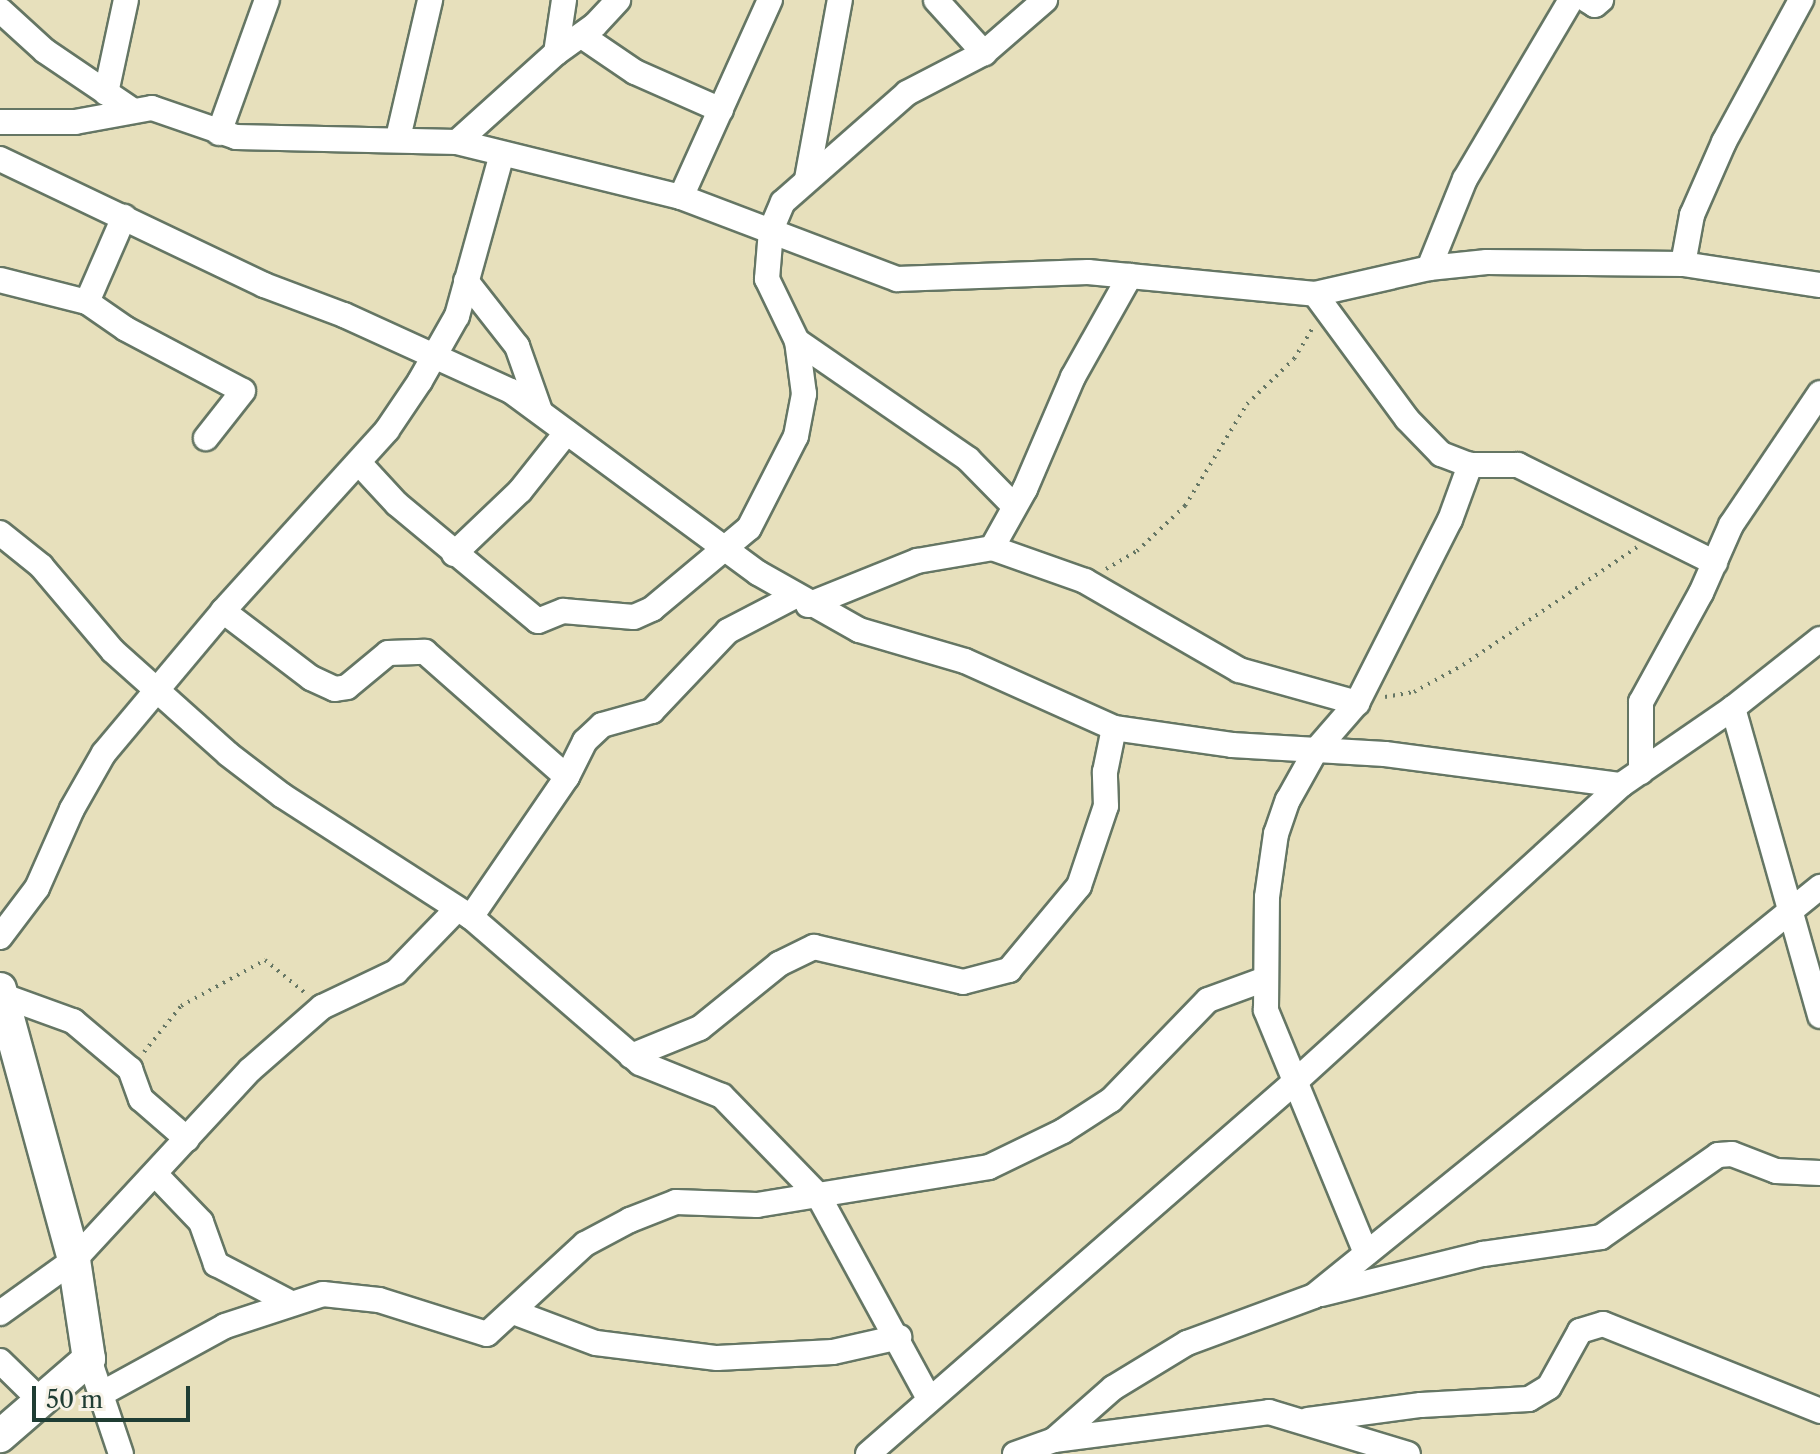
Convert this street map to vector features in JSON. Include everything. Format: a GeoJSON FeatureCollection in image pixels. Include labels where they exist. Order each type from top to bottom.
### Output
{"type":"FeatureCollection","features":[{"type":"Feature","properties":{"kind":"street"},"geometry":{"type":"LineString","coordinates":[[106,93],[126,0]]}},
{"type":"Feature","properties":{"kind":"street"},"geometry":{"type":"LineString","coordinates":[[219,133],[267,0]]}},
{"type":"Feature","properties":{"kind":"street"},"geometry":{"type":"LineString","coordinates":[[398,138],[430,0]]}},
{"type":"Feature","properties":{"kind":"street"},"geometry":{"type":"LineString","coordinates":[[556,53],[564,0]]}},
{"type":"Feature","properties":{"kind":"street"},"geometry":{"type":"LineString","coordinates":[[457,142],[556,53],[582,36],[618,0]]}},
{"type":"Feature","properties":{"kind":"street"},"geometry":{"type":"LineString","coordinates":[[681,197],[770,0]]}},
{"type":"Feature","properties":{"kind":"street"},"geometry":{"type":"LineString","coordinates":[[807,179],[840,0]]}},
{"type":"Feature","properties":{"kind":"street"},"geometry":{"type":"LineString","coordinates":[[936,0],[984,53]]}},
{"type":"Feature","properties":{"kind":"street"},"geometry":{"type":"LineString","coordinates":[[359,463],[454,554],[538,621],[563,611],[634,617],[652,609],[749,528],[796,436],[804,394],[797,341],[767,279],[771,230],[783,202],[907,93],[984,53],[1045,0]]}},
{"type":"Feature","properties":{"kind":"street"},"geometry":{"type":"LineString","coordinates":[[1429,268],[1465,179],[1571,0]]}},
{"type":"Feature","properties":{"kind":"street"},"geometry":{"type":"LineString","coordinates":[[1587,0],[1595,5],[1601,0]]}},
{"type":"Feature","properties":{"kind":"street"},"geometry":{"type":"LineString","coordinates":[[1683,264],[1692,215],[1790,4]]}},
{"type":"Feature","properties":{"kind":"street"},"geometry":{"type":"LineString","coordinates":[[0,10],[45,51],[132,110]]}},
{"type":"Feature","properties":{"kind":"street"},"geometry":{"type":"LineString","coordinates":[[582,36],[635,72],[721,110]]}},
{"type":"Feature","properties":{"kind":"street"},"geometry":{"type":"LineString","coordinates":[[0,122],[75,122],[132,110],[162,110],[219,133],[457,142],[501,157],[681,197],[897,279],[1047,271],[1130,276],[1322,303],[1429,268],[1487,262],[1683,264],[1819,283]]}},
{"type":"Feature","properties":{"kind":"street"},"geometry":{"type":"LineString","coordinates":[[0,937],[37,888],[84,784],[223,611],[359,463],[435,358],[457,316],[501,157]]}},
{"type":"Feature","properties":{"kind":"street"},"geometry":{"type":"LineString","coordinates":[[0,159],[264,285],[344,315],[502,387],[540,411],[725,549],[801,600],[901,646],[965,661],[1114,728],[1631,779]]}},
{"type":"Feature","properties":{"kind":"street"},"geometry":{"type":"LineString","coordinates":[[87,302],[124,217]]}},
{"type":"Feature","properties":{"kind":"street"},"geometry":{"type":"LineString","coordinates":[[992,548],[1073,377],[1130,276]]}},
{"type":"Feature","properties":{"kind":"street"},"geometry":{"type":"LineString","coordinates":[[0,280],[87,302],[126,329],[243,391],[206,438]]}},
{"type":"Feature","properties":{"kind":"street"},"geometry":{"type":"LineString","coordinates":[[466,281],[517,346],[540,411]]}},
{"type":"Feature","properties":{"kind":"street"},"geometry":{"type":"LineString","coordinates":[[1322,303],[1407,419],[1441,454],[1470,465],[1518,465],[1715,563]]}},
{"type":"Feature","properties":{"kind":"street"},"geometry":{"type":"LineString","coordinates":[[797,341],[968,459],[1014,506]]}},
{"type":"Feature","properties":{"kind":"street"},"geometry":{"type":"LineString","coordinates":[[1631,779],[1641,702],[1755,484],[1820,393]]}},
{"type":"Feature","properties":{"kind":"street"},"geometry":{"type":"LineString","coordinates":[[454,554],[520,491],[567,432]]}},
{"type":"Feature","properties":{"kind":"street"},"geometry":{"type":"LineString","coordinates":[[1366,1253],[1266,1010],[1264,928],[1276,834],[1288,800],[1316,750],[1357,703],[1450,520],[1470,465]]}},
{"type":"Feature","properties":{"kind":"street"},"geometry":{"type":"LineString","coordinates":[[0,533],[41,566],[113,651],[283,796],[463,913],[631,1056],[655,1071],[722,1096],[818,1195],[899,1337],[928,1397]]}},
{"type":"Feature","properties":{"kind":"street"},"geometry":{"type":"LineString","coordinates":[[0,1313],[74,1260],[250,1070],[322,1007],[396,972],[463,913],[567,777],[585,741],[602,725],[652,711],[728,631],[801,600],[917,561],[992,548],[1085,581],[1239,670],[1357,703]]}},
{"type":"Feature","properties":{"kind":"street"},"geometry":{"type":"LineString","coordinates":[[223,611],[311,678],[335,689],[347,687],[388,653],[425,652],[567,777]]}},
{"type":"Feature","properties":{"kind":"street"},"geometry":{"type":"LineString","coordinates":[[868,1454],[928,1397],[1297,1080],[1631,779],[1733,708],[1820,639]]}},
{"type":"Feature","properties":{"kind":"street"},"geometry":{"type":"LineString","coordinates":[[1733,708],[1820,1016]]}},
{"type":"Feature","properties":{"kind":"street"},"geometry":{"type":"LineString","coordinates":[[631,1056],[700,1028],[779,964],[814,947],[963,982],[1009,970],[1079,886],[1106,806],[1105,772],[1114,728]]}},
{"type":"Feature","properties":{"kind":"street"},"geometry":{"type":"LineString","coordinates":[[1314,1296],[1820,887]]}},
{"type":"Feature","properties":{"kind":"street"},"geometry":{"type":"LineString","coordinates":[[101,1394],[225,1326],[323,1294],[379,1300],[451,1327],[487,1334],[516,1313],[585,1244],[676,1202],[757,1205],[989,1167],[1063,1131],[1111,1100],[1208,1000],[1263,980]]}},
{"type":"Feature","properties":{"kind":"street"},"geometry":{"type":"LineString","coordinates":[[1,992],[73,1021],[130,1069],[141,1099],[187,1139]]}},
{"type":"Feature","properties":{"kind":"street"},"geometry":{"type":"LineString","coordinates":[[1,992],[74,1260],[89,1359],[121,1454]]}},
{"type":"Feature","properties":{"kind":"street"},"geometry":{"type":"LineString","coordinates":[[1054,1440],[1113,1388],[1187,1343],[1314,1296],[1483,1254],[1601,1237],[1718,1155],[1732,1154],[1776,1171],[1820,1173]]}},
{"type":"Feature","properties":{"kind":"street"},"geometry":{"type":"LineString","coordinates":[[156,1175],[201,1222],[209,1256],[216,1264],[291,1303]]}},
{"type":"Feature","properties":{"kind":"street"},"geometry":{"type":"LineString","coordinates":[[516,1313],[596,1343],[717,1358],[833,1352],[899,1337]]}},
{"type":"Feature","properties":{"kind":"street"},"geometry":{"type":"LineString","coordinates":[[1308,1420],[1421,1405],[1529,1399],[1549,1387],[1580,1331],[1603,1324],[1820,1411]]}},
{"type":"Feature","properties":{"kind":"street"},"geometry":{"type":"LineString","coordinates":[[3,1430],[89,1359]]}},
{"type":"Feature","properties":{"kind":"street"},"geometry":{"type":"LineString","coordinates":[[0,1361],[41,1401]]}},
{"type":"Feature","properties":{"kind":"street"},"geometry":{"type":"LineString","coordinates":[[1015,1454],[1054,1440],[1269,1412],[1308,1420],[1408,1454]]}},
{"type":"Feature","properties":{"kind":"path"},"geometry":{"type":"LineString","coordinates":[[1085,581],[1137,551],[1185,506],[1247,404],[1294,359],[1322,303]]}},
{"type":"Feature","properties":{"kind":"path"},"geometry":{"type":"LineString","coordinates":[[1357,703],[1414,692],[1463,665],[1656,535]]}},
{"type":"Feature","properties":{"kind":"path"},"geometry":{"type":"LineString","coordinates":[[130,1069],[181,1006],[265,960],[322,1007]]}}]}
